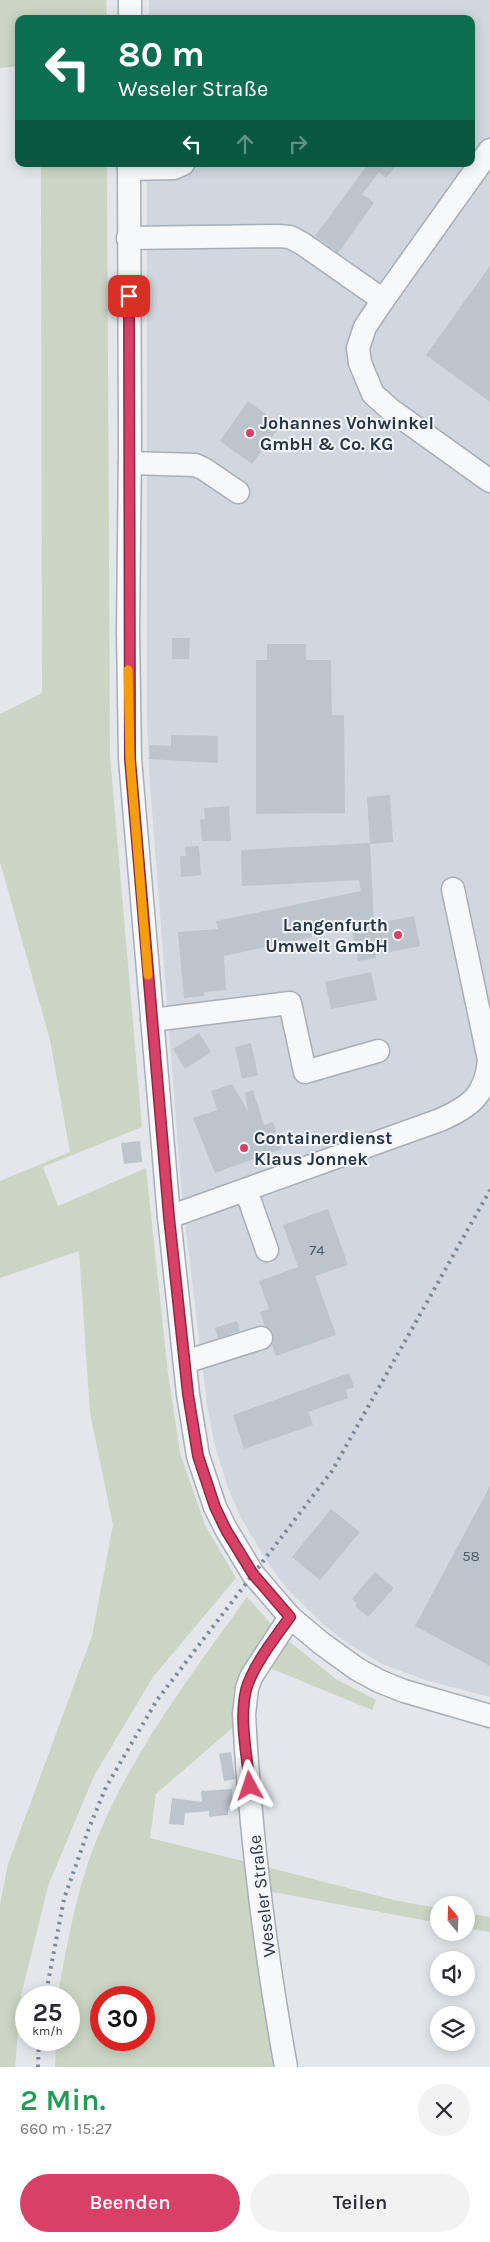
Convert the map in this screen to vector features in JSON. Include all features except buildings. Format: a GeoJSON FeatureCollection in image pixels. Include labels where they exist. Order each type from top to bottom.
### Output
{"type":"FeatureCollection","features":[{"type":"Feature","properties":{"kind":"street"},"geometry":{"type":"LineString","coordinates":[[130,0],[130,15]]}},
{"type":"Feature","properties":{"kind":"street"},"geometry":{"type":"LineString","coordinates":[[490,150],[365,326],[358,348],[360,363],[373,394],[391,410],[490,481]]}},
{"type":"Feature","properties":{"kind":"street"},"geometry":{"type":"LineString","coordinates":[[129,167],[130,463],[128,632],[130,759],[169,1217],[184,1362],[198,1456],[215,1507],[226,1530],[253,1574],[290,1617],[321,1643],[379,1682],[490,1716]]}},
{"type":"Feature","properties":{"kind":"street"},"geometry":{"type":"LineString","coordinates":[[152,167],[176,167]]}},
{"type":"Feature","properties":{"kind":"street"},"geometry":{"type":"LineString","coordinates":[[128,238],[290,237],[383,300]]}},
{"type":"Feature","properties":{"kind":"street"},"geometry":{"type":"LineString","coordinates":[[130,463],[195,465],[238,492]]}},
{"type":"Feature","properties":{"kind":"street"},"geometry":{"type":"LineString","coordinates":[[169,1217],[440,1120],[466,1107],[487,1085],[489,1060],[453,890]]}},
{"type":"Feature","properties":{"kind":"street"},"geometry":{"type":"LineString","coordinates":[[152,1020],[290,1003],[305,1072],[378,1051]]}},
{"type":"Feature","properties":{"kind":"street"},"geometry":{"type":"LineString","coordinates":[[246,1190],[267,1250]]}},
{"type":"Feature","properties":{"kind":"street"},"geometry":{"type":"LineString","coordinates":[[184,1362],[262,1338]]}},
{"type":"Feature","properties":{"kind":"street","name":"Weseler Straße"},"geometry":{"type":"LineString","coordinates":[[286,2067],[275,2006],[257,1872],[244,1714],[247,1688],[251,1677],[290,1617]]}},
{"type":"Feature","properties":{"kind":"shaded area"},"geometry":{"type":"Polygon","coordinates":[[[149,0],[490,0],[490,1697],[428,1681],[382,1664],[347,1643],[324,1625],[288,1590],[272,1569],[241,1518],[228,1488],[215,1446],[207,1405],[182,1197],[149,772],[147,717],[147,167],[475,167],[475,15],[149,15],[149,0]]]}},
{"type":"Feature","properties":{"kind":"green space"},"geometry":{"type":"Polygon","coordinates":[[[0,0],[106,0],[107,15],[15,15],[15,66],[0,68],[0,0]]]}},
{"type":"Feature","properties":{"kind":"green space"},"geometry":{"type":"Polygon","coordinates":[[[41,167],[107,167],[110,755],[142,1127],[43,1167],[58,1206],[146,1168],[168,1373],[180,1453],[205,1525],[236,1578],[153,1677],[94,1776],[48,1886],[23,1986],[15,1986],[15,2067],[0,2067],[0,1905],[8,1864],[92,1636],[113,1525],[90,1413],[79,1251],[0,1278],[0,1181],[70,1152],[50,1040],[0,862],[0,714],[42,693],[41,167]]]}},
{"type":"Feature","properties":{"kind":"green space"},"geometry":{"type":"Polygon","coordinates":[[[247,1597],[273,1626],[238,1723],[156,1794],[150,1838],[251,1863],[283,2067],[55,2067],[56,2051],[80,2051],[80,1986],[59,1986],[85,1871],[113,1802],[147,1741],[186,1682],[247,1597]]]}},
{"type":"Feature","properties":{"kind":"green space"},"geometry":{"type":"Polygon","coordinates":[[[286,1639],[336,1679],[376,1700],[372,1710],[267,1667],[286,1639]]]}},
{"type":"Feature","properties":{"kind":"green space"},"geometry":{"type":"Polygon","coordinates":[[[263,1866],[398,1901],[430,1906],[430,1921],[267,1891],[263,1866]]]}},
{"type":"Feature","properties":{"kind":"green space"},"geometry":{"type":"Polygon","coordinates":[[[475,1914],[490,1917],[490,1932],[475,1930],[475,1914]]]}},
{"type":"Feature","properties":{"kind":"railway"},"geometry":{"type":"LineString","coordinates":[[47,1986],[64,1899],[89,1828],[106,1787],[157,1700],[332,1471],[490,1190]]}},
{"type":"Feature","properties":{"kind":"railway"},"geometry":{"type":"LineString","coordinates":[[38,2067],[39,2051]]}},
{"type":"Feature","properties":{"kind":"slow traffic"},"geometry":{"type":"LineString","coordinates":[[128,670],[133,808],[148,975]]}},
{"type":"Feature","properties":{"kind":"place","name":"Johannes Vohwinkel GmbH & Co. KG"},"geometry":{"type":"Point","coordinates":[250,433]}},
{"type":"Feature","properties":{"kind":"place","name":"Langenfurth Umwelt GmbH"},"geometry":{"type":"Point","coordinates":[398,935]}},
{"type":"Feature","properties":{"kind":"place","name":"Containerdienst Klaus Jonnek"},"geometry":{"type":"Point","coordinates":[244,1148]}},
{"type":"Feature","properties":{"kind":"route"},"geometry":{"type":"LineString","coordinates":[[129,296],[128,713],[130,759],[169,1217],[188,1394],[198,1456],[215,1507],[226,1530],[253,1574],[290,1617],[251,1677],[247,1688],[244,1702],[244,1729],[250,1786]]}}]}
